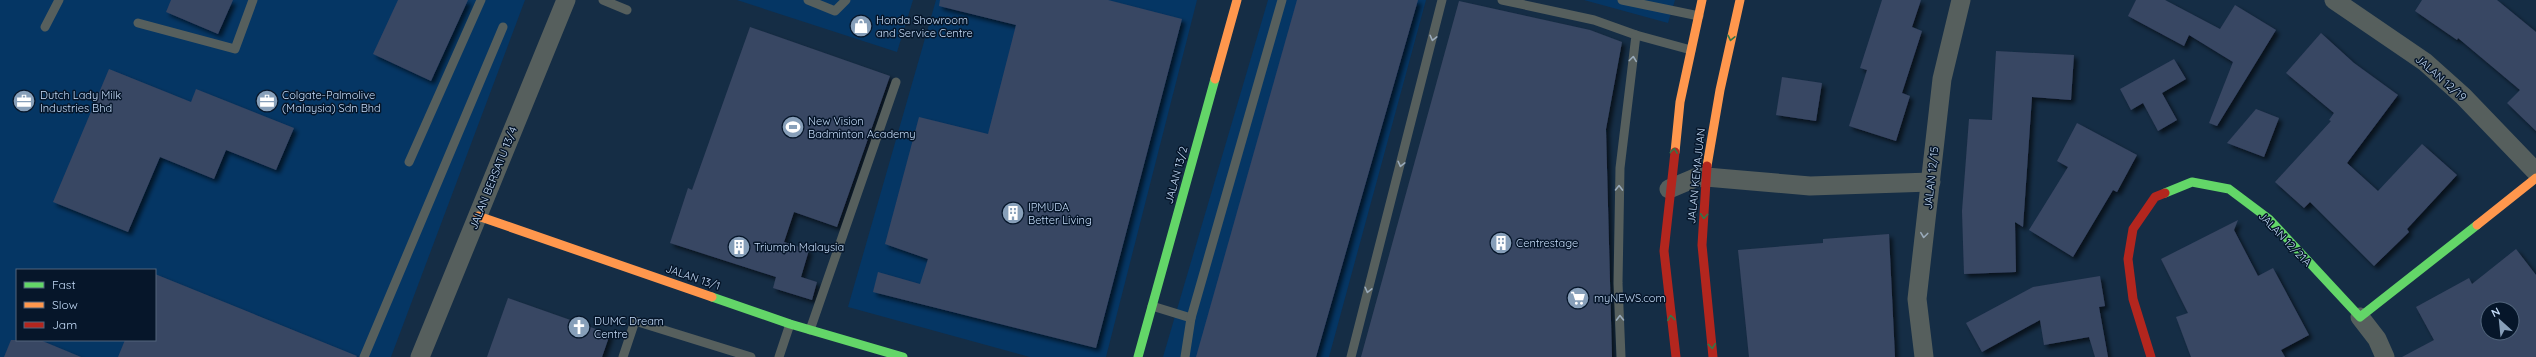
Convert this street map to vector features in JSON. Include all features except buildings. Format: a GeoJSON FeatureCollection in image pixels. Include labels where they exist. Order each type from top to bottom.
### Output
{"type":"FeatureCollection","features":[{"type":"Feature","properties":{"kind":"street","name":"JALAN BERSATU 13/4"},"geometry":{"type":"LineString","coordinates":[[420,357],[566,0]]}},
{"type":"Feature","properties":{"kind":"street","name":"JALAN 13/2"},"geometry":{"type":"LineString","coordinates":[[1138,357],[1235,0]]}},
{"type":"Feature","properties":{"kind":"street"},"geometry":{"type":"LineString","coordinates":[[1676,357],[1664,251],[1669,189],[1680,102],[1702,0]]}},
{"type":"Feature","properties":{"kind":"street","name":"JALAN KEMAJUAN"},"geometry":{"type":"LineString","coordinates":[[1713,357],[1702,245],[1706,177],[1717,103],[1740,0]]}},
{"type":"Feature","properties":{"kind":"street","name":"JALAN 12/15"},"geometry":{"type":"LineString","coordinates":[[1924,357],[1917,299],[1942,79],[1961,0]]}},
{"type":"Feature","properties":{"kind":"street","name":"JALAN 12/19"},"geometry":{"type":"LineString","coordinates":[[2334,0],[2425,62],[2463,96],[2536,172]]}},
{"type":"Feature","properties":{"kind":"street"},"geometry":{"type":"LineString","coordinates":[[1669,189],[1695,178],[1706,177],[1810,186],[1931,182]]}},
{"type":"Feature","properties":{"kind":"street"},"geometry":{"type":"LineString","coordinates":[[2360,317],[2536,178]]}},
{"type":"Feature","properties":{"kind":"street","name":"JALAN 12/21A"},"geometry":{"type":"LineString","coordinates":[[2151,357],[2133,299],[2128,259],[2133,229],[2154,197],[2192,182],[2229,188],[2269,219],[2360,317],[2377,339],[2385,357]]}},
{"type":"Feature","properties":{"kind":"street","name":"JALAN 13/1"},"geometry":{"type":"LineString","coordinates":[[478,216],[790,324],[903,357]]}},
{"type":"Feature","properties":{"kind":"lane"},"geometry":{"type":"LineString","coordinates":[[45,27],[59,0]]}},
{"type":"Feature","properties":{"kind":"lane"},"geometry":{"type":"LineString","coordinates":[[138,23],[235,49],[253,0]]}},
{"type":"Feature","properties":{"kind":"lane"},"geometry":{"type":"LineString","coordinates":[[409,162],[481,0]]}},
{"type":"Feature","properties":{"kind":"lane"},"geometry":{"type":"LineString","coordinates":[[603,0],[627,10]]}},
{"type":"Feature","properties":{"kind":"lane"},"geometry":{"type":"LineString","coordinates":[[808,0],[835,10],[846,0]]}},
{"type":"Feature","properties":{"kind":"lane"},"geometry":{"type":"LineString","coordinates":[[1185,357],[1192,318],[1282,0]]}},
{"type":"Feature","properties":{"kind":"lane"},"geometry":{"type":"LineString","coordinates":[[1351,357],[1442,0]]}},
{"type":"Feature","properties":{"kind":"lane"},"geometry":{"type":"LineString","coordinates":[[1502,0],[1594,20],[1636,35],[1691,50]]}},
{"type":"Feature","properties":{"kind":"lane"},"geometry":{"type":"LineString","coordinates":[[1622,0],[1651,3],[1699,16]]}},
{"type":"Feature","properties":{"kind":"lane"},"geometry":{"type":"LineString","coordinates":[[1667,0],[1669,9]]}},
{"type":"Feature","properties":{"kind":"lane"},"geometry":{"type":"LineString","coordinates":[[364,357],[503,27]]}},
{"type":"Feature","properties":{"kind":"lane"},"geometry":{"type":"LineString","coordinates":[[1621,357],[1618,283],[1620,168],[1636,35]]}},
{"type":"Feature","properties":{"kind":"lane"},"geometry":{"type":"LineString","coordinates":[[810,330],[896,82]]}},
{"type":"Feature","properties":{"kind":"lane"},"geometry":{"type":"LineString","coordinates":[[1152,306],[1192,318]]}},
{"type":"Feature","properties":{"kind":"lane"},"geometry":{"type":"LineString","coordinates":[[623,357],[635,321],[751,357]]}},
{"type":"Feature","properties":{"kind":"lane"},"geometry":{"type":"LineString","coordinates":[[779,357],[790,324]]}},
{"type":"Feature","properties":{"kind":"shaded area","name":"Colgate-Palmolive (Malaysia) Sdn Bhd"},"geometry":{"type":"Polygon","coordinates":[[[0,0],[525,0],[391,357],[0,357],[0,0]]]}},
{"type":"Feature","properties":{"kind":"shaded area","name":"Honda Showroom and Service Centre"},"geometry":{"type":"Polygon","coordinates":[[[737,0],[913,0],[897,52],[737,0]]]}},
{"type":"Feature","properties":{"kind":"shaded area","name":"IPMUDA Better Living"},"geometry":{"type":"Polygon","coordinates":[[[936,0],[1197,0],[1106,357],[1030,357],[848,307],[936,0]]]}},
{"type":"Feature","properties":{"kind":"shaded area"},"geometry":{"type":"Polygon","coordinates":[[[1268,0],[1426,0],[1329,357],[1163,357],[1268,0]]]}},
{"type":"Feature","properties":{"kind":"shaded area"},"geometry":{"type":"Polygon","coordinates":[[[1584,0],[1675,0],[1668,23],[1584,0]]]}},
{"type":"Feature","properties":{"kind":"traffic: fast"},"geometry":{"type":"LineString","coordinates":[[1138,357],[1215,79]]}},
{"type":"Feature","properties":{"kind":"traffic: fast"},"geometry":{"type":"LineString","coordinates":[[2165,193],[2192,182],[2229,189],[2269,219],[2360,317],[2477,225]]}},
{"type":"Feature","properties":{"kind":"traffic: fast"},"geometry":{"type":"LineString","coordinates":[[712,297],[790,324],[903,357]]}},
{"type":"Feature","properties":{"kind":"traffic: slow"},"geometry":{"type":"LineString","coordinates":[[1215,79],[1237,0]]}},
{"type":"Feature","properties":{"kind":"traffic: slow"},"geometry":{"type":"LineString","coordinates":[[1675,152],[1680,102],[1702,0]]}},
{"type":"Feature","properties":{"kind":"traffic: slow"},"geometry":{"type":"LineString","coordinates":[[1707,166],[1720,90],[1740,0]]}},
{"type":"Feature","properties":{"kind":"traffic: slow"},"geometry":{"type":"LineString","coordinates":[[2477,225],[2536,178]]}},
{"type":"Feature","properties":{"kind":"traffic: slow"},"geometry":{"type":"LineString","coordinates":[[478,216],[712,297]]}},
{"type":"Feature","properties":{"kind":"traffic: jam"},"geometry":{"type":"LineString","coordinates":[[1675,152],[1664,251],[1676,357]]}},
{"type":"Feature","properties":{"kind":"traffic: jam"},"geometry":{"type":"LineString","coordinates":[[1707,166],[1702,245],[1713,357]]}},
{"type":"Feature","properties":{"kind":"traffic: jam"},"geometry":{"type":"LineString","coordinates":[[2151,357],[2133,299],[2128,259],[2133,229],[2155,197],[2165,193]]}},
{"type":"Feature","properties":{"kind":"place","name":"Honda Showroom and Service Centre"},"geometry":{"type":"Point","coordinates":[861,26]}},
{"type":"Feature","properties":{"kind":"place","name":"Dutch Lady Milk Industries Bhd"},"geometry":{"type":"Point","coordinates":[24,101]}},
{"type":"Feature","properties":{"kind":"place","name":"Colgate-Palmolive (Malaysia) Sdn Bhd"},"geometry":{"type":"Point","coordinates":[267,101]}},
{"type":"Feature","properties":{"kind":"place","name":"New Vision Badminton Academy"},"geometry":{"type":"Point","coordinates":[793,127]}},
{"type":"Feature","properties":{"kind":"place","name":"IPMUDA Better Living"},"geometry":{"type":"Point","coordinates":[1013,213]}},
{"type":"Feature","properties":{"kind":"place","name":"Centrestage"},"geometry":{"type":"Point","coordinates":[1501,243]}},
{"type":"Feature","properties":{"kind":"place","name":"Triumph Malaysia"},"geometry":{"type":"Point","coordinates":[739,247]}},
{"type":"Feature","properties":{"kind":"place","name":"myNEWS.com"},"geometry":{"type":"Point","coordinates":[1578,298]}},
{"type":"Feature","properties":{"kind":"place","name":"DUMC Dream Centre"},"geometry":{"type":"Point","coordinates":[579,327]}}]}
